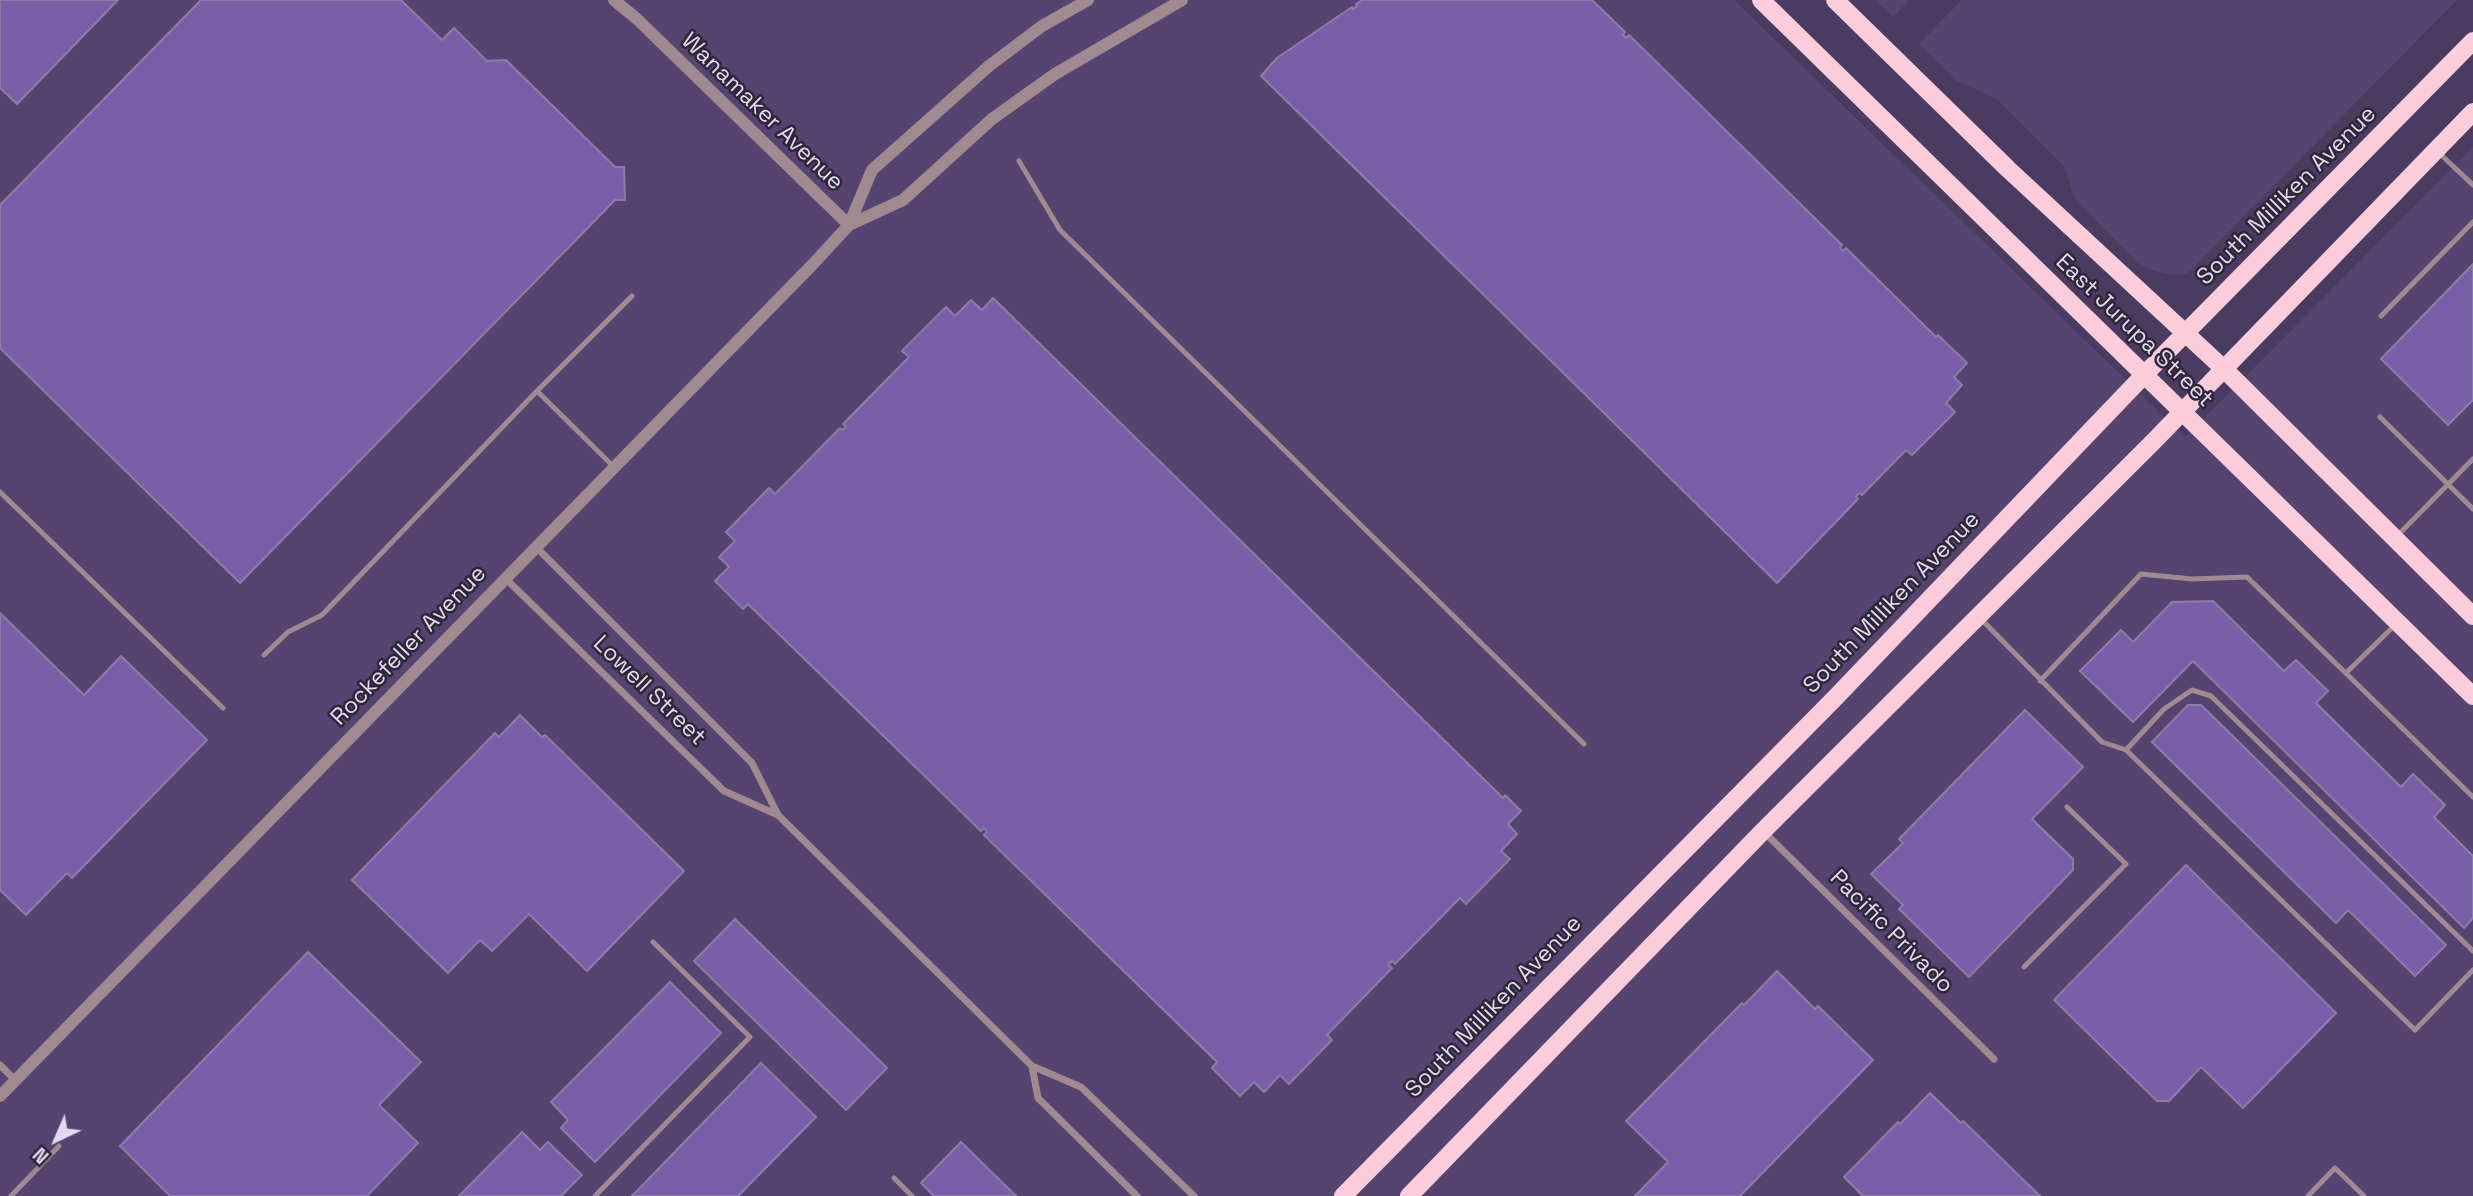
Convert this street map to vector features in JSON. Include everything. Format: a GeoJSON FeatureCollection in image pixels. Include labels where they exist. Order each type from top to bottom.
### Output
{"type":"FeatureCollection","features":[{"type":"Feature","properties":{"kind":"main road","name":"East Jurupa Street"},"geometry":{"type":"LineString","coordinates":[[1761,0],[2473,696]]}},
{"type":"Feature","properties":{"kind":"main road","name":"East Jurupa Street"},"geometry":{"type":"LineString","coordinates":[[1835,0],[2008,169],[2224,369],[2473,616]]}},
{"type":"Feature","properties":{"kind":"main road","name":"South Milliken Avenue"},"geometry":{"type":"LineString","coordinates":[[1343,1196],[1835,698],[2144,375],[2473,41]]}},
{"type":"Feature","properties":{"kind":"main road"},"geometry":{"type":"LineString","coordinates":[[1409,1196],[1763,831],[2182,412],[2473,112]]}},
{"type":"Feature","properties":{"kind":"street","name":"Wanamaker Avenue"},"geometry":{"type":"LineString","coordinates":[[614,0],[637,19],[849,226]]}},
{"type":"Feature","properties":{"kind":"street","name":"Rockefeller Avenue"},"geometry":{"type":"LineString","coordinates":[[849,226],[872,170],[989,66],[1042,26],[1088,0]]}},
{"type":"Feature","properties":{"kind":"street","name":"Rockefeller Avenue"},"geometry":{"type":"LineString","coordinates":[[0,1096],[849,226],[903,200],[992,119],[1055,74],[1182,0]]}},
{"type":"Feature","properties":{"kind":"street","name":"Lowell Street"},"geometry":{"type":"LineString","coordinates":[[536,547],[752,763],[778,815],[1032,1066],[1081,1087],[1194,1196]]}},
{"type":"Feature","properties":{"kind":"street","name":"Lowell Street"},"geometry":{"type":"LineString","coordinates":[[505,578],[724,791],[778,815]]}},
{"type":"Feature","properties":{"kind":"street","name":"Pacific Privado"},"geometry":{"type":"LineString","coordinates":[[1763,831],[1994,1059]]}},
{"type":"Feature","properties":{"kind":"street"},"geometry":{"type":"LineString","coordinates":[[0,1065],[16,1080]]}},
{"type":"Feature","properties":{"kind":"street"},"geometry":{"type":"LineString","coordinates":[[1032,1066],[1038,1098],[1137,1196]]}},
{"type":"Feature","properties":{"kind":"lane"},"geometry":{"type":"LineString","coordinates":[[2436,150],[2473,185]]}},
{"type":"Feature","properties":{"kind":"lane"},"geometry":{"type":"LineString","coordinates":[[1019,161],[1060,230],[1584,744]]}},
{"type":"Feature","properties":{"kind":"lane"},"geometry":{"type":"LineString","coordinates":[[2381,316],[2473,222]]}},
{"type":"Feature","properties":{"kind":"lane"},"geometry":{"type":"LineString","coordinates":[[264,655],[288,632],[322,615],[632,296]]}},
{"type":"Feature","properties":{"kind":"lane"},"geometry":{"type":"LineString","coordinates":[[537,391],[614,467]]}},
{"type":"Feature","properties":{"kind":"lane"},"geometry":{"type":"LineString","coordinates":[[2380,417],[2473,509]]}},
{"type":"Feature","properties":{"kind":"lane"},"geometry":{"type":"LineString","coordinates":[[2395,538],[2473,459]]}},
{"type":"Feature","properties":{"kind":"lane"},"geometry":{"type":"LineString","coordinates":[[0,492],[223,708]]}},
{"type":"Feature","properties":{"kind":"lane"},"geometry":{"type":"LineString","coordinates":[[2040,681],[2141,574],[2192,579],[2247,577],[2473,797]]}},
{"type":"Feature","properties":{"kind":"lane"},"geometry":{"type":"LineString","coordinates":[[1978,616],[2102,742],[2126,750],[2415,1030],[2473,970]]}},
{"type":"Feature","properties":{"kind":"lane"},"geometry":{"type":"LineString","coordinates":[[2346,673],[2397,623]]}},
{"type":"Feature","properties":{"kind":"lane"},"geometry":{"type":"LineString","coordinates":[[2126,750],[2164,709],[2192,690],[2211,696],[2473,951]]}},
{"type":"Feature","properties":{"kind":"lane"},"geometry":{"type":"LineString","coordinates":[[2024,967],[2126,864],[2067,807]]}},
{"type":"Feature","properties":{"kind":"lane"},"geometry":{"type":"LineString","coordinates":[[595,1196],[750,1037],[653,942]]}},
{"type":"Feature","properties":{"kind":"lane"},"geometry":{"type":"LineString","coordinates":[[11,1196],[60,1146]]}},
{"type":"Feature","properties":{"kind":"lane"},"geometry":{"type":"LineString","coordinates":[[2308,1196],[2335,1168],[2364,1196]]}},
{"type":"Feature","properties":{"kind":"lane"},"geometry":{"type":"LineString","coordinates":[[894,1178],[912,1196]]}},
{"type":"Feature","properties":{"kind":"shaded area"},"geometry":{"type":"Polygon","coordinates":[[[0,0],[1734,0],[2185,437],[2473,147],[2473,1196],[0,1196],[0,0]]]}},
{"type":"Feature","properties":{"kind":"shaded area"},"geometry":{"type":"Polygon","coordinates":[[[1875,0],[1909,0],[1893,17],[1875,0]]]}},
{"type":"Feature","properties":{"kind":"shaded area"},"geometry":{"type":"Polygon","coordinates":[[[1962,0],[2457,0],[2192,269],[2185,274],[2174,275],[2154,271],[2138,263],[2074,198],[2064,166],[1997,99],[1957,81],[1919,44],[1962,0]]]}},
{"type":"Feature","properties":{"kind":"building"},"geometry":{"type":"Polygon","coordinates":[[[0,0],[118,0],[17,104],[0,88],[0,0]]]}},
{"type":"Feature","properties":{"kind":"building"},"geometry":{"type":"Polygon","coordinates":[[[201,0],[401,0],[442,40],[454,28],[487,61],[506,60],[615,167],[624,167],[625,200],[615,200],[240,583],[0,348],[0,205],[201,0]]]}},
{"type":"Feature","properties":{"kind":"building"},"geometry":{"type":"Polygon","coordinates":[[[1362,0],[1592,0],[1625,32],[1623,35],[1626,38],[1629,35],[1842,245],[1840,248],[1843,251],[1846,248],[1936,337],[1938,335],[1967,363],[1954,377],[1962,385],[1946,403],[1955,412],[1912,455],[1906,450],[1862,495],[1860,493],[1856,496],[1858,499],[1777,583],[1261,76],[1277,58],[1352,7],[1353,9],[1362,0]]]}},
{"type":"Feature","properties":{"kind":"building"},"geometry":{"type":"Polygon","coordinates":[[[2473,264],[2473,400],[2448,425],[2381,359],[2473,264]]]}},
{"type":"Feature","properties":{"kind":"building"},"geometry":{"type":"Polygon","coordinates":[[[993,298],[1503,798],[1505,795],[1521,811],[1508,824],[1517,834],[1501,851],[1510,859],[1466,904],[1460,898],[1395,964],[1392,961],[1388,965],[1392,968],[1327,1035],[1332,1040],[1289,1084],[1280,1075],[1264,1092],[1254,1082],[1240,1096],[1212,1068],[1217,1062],[984,835],[987,832],[984,828],[981,831],[748,604],[743,609],[715,581],[729,567],[719,557],[735,541],[726,532],[769,488],[775,494],[840,428],[843,430],[846,427],[843,424],[909,357],[902,351],[946,307],[955,316],[971,300],[982,310],[993,298]]]}},
{"type":"Feature","properties":{"kind":"building"},"geometry":{"type":"Polygon","coordinates":[[[2213,601],[2284,671],[2296,660],[2328,691],[2316,703],[2401,787],[2413,774],[2445,805],[2434,817],[2473,856],[2473,918],[2464,928],[2193,661],[2133,722],[2080,671],[2121,630],[2133,642],[2172,602],[2213,601]]]}},
{"type":"Feature","properties":{"kind":"building"},"geometry":{"type":"Polygon","coordinates":[[[0,613],[84,695],[121,656],[207,740],[72,878],[67,873],[26,915],[0,890],[0,613]]]}},
{"type":"Feature","properties":{"kind":"building"},"geometry":{"type":"Polygon","coordinates":[[[2188,705],[2201,705],[2446,945],[2415,976],[2348,910],[2336,923],[2152,742],[2188,705]]]}},
{"type":"Feature","properties":{"kind":"building"},"geometry":{"type":"Polygon","coordinates":[[[2025,710],[2083,767],[2032,819],[2073,859],[2073,870],[1969,977],[1899,909],[1903,905],[1871,874],[1903,843],[1899,839],[2025,710]]]}},
{"type":"Feature","properties":{"kind":"building"},"geometry":{"type":"Polygon","coordinates":[[[520,715],[542,737],[545,735],[684,871],[587,971],[529,914],[492,951],[480,940],[448,973],[352,880],[495,733],[499,737],[520,715]]]}},
{"type":"Feature","properties":{"kind":"building"},"geometry":{"type":"Polygon","coordinates":[[[2186,865],[2336,1013],[2243,1108],[2201,1067],[2169,1101],[2157,1101],[2054,1000],[2186,865]]]}},
{"type":"Feature","properties":{"kind":"building"},"geometry":{"type":"Polygon","coordinates":[[[735,919],[887,1068],[846,1110],[694,961],[735,919]]]}},
{"type":"Feature","properties":{"kind":"building"},"geometry":{"type":"Polygon","coordinates":[[[308,952],[421,1062],[379,1105],[418,1143],[367,1196],[170,1196],[120,1146],[308,952]]]}},
{"type":"Feature","properties":{"kind":"building"},"geometry":{"type":"Polygon","coordinates":[[[1777,971],[1815,1009],[1818,1006],[1873,1060],[1740,1196],[1635,1196],[1668,1162],[1626,1121],[1777,971]]]}},
{"type":"Feature","properties":{"kind":"building"},"geometry":{"type":"Polygon","coordinates":[[[670,982],[721,1033],[595,1162],[561,1128],[568,1120],[551,1102],[670,982]]]}},
{"type":"Feature","properties":{"kind":"building"},"geometry":{"type":"Polygon","coordinates":[[[761,1063],[816,1117],[738,1196],[632,1196],[761,1063]]]}},
{"type":"Feature","properties":{"kind":"building"},"geometry":{"type":"Polygon","coordinates":[[[1930,1093],[1961,1123],[1963,1121],[2040,1196],[1863,1196],[1844,1177],[1930,1093]]]}},
{"type":"Feature","properties":{"kind":"building"},"geometry":{"type":"Polygon","coordinates":[[[522,1132],[540,1150],[548,1142],[582,1175],[561,1196],[459,1196],[522,1132]]]}},
{"type":"Feature","properties":{"kind":"building"},"geometry":{"type":"Polygon","coordinates":[[[961,1142],[1016,1196],[934,1196],[921,1183],[961,1142]]]}}]}
